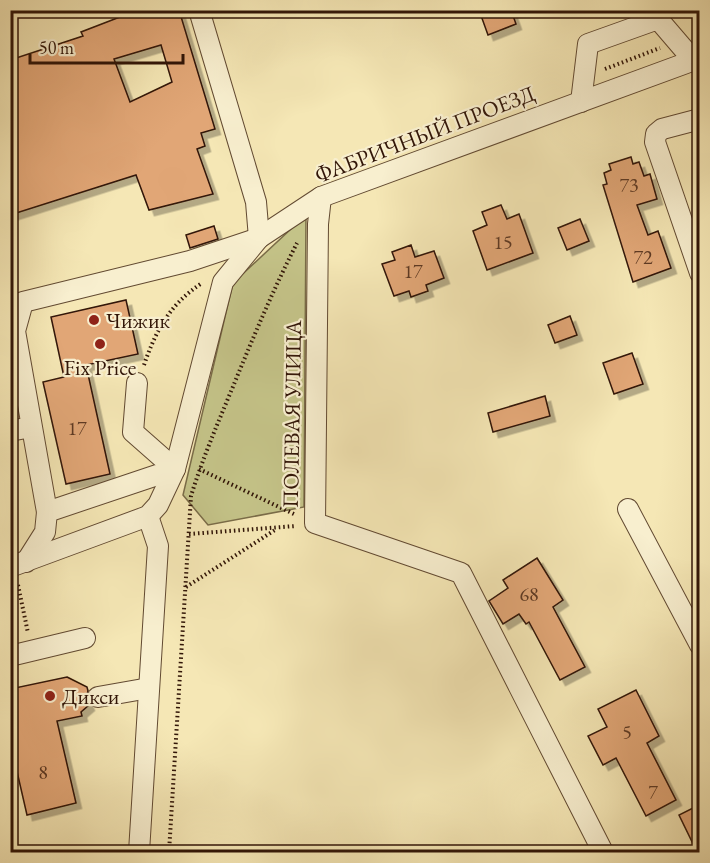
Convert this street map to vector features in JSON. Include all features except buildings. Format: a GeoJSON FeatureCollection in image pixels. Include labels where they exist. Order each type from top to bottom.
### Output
{"type":"FeatureCollection","features":[{"type":"Feature","properties":{"kind":"street"},"geometry":{"type":"LineString","coordinates":[[18,569],[45,532],[47,512],[15,331],[23,302],[190,261],[259,238],[256,202],[199,10]]}},
{"type":"Feature","properties":{"kind":"street"},"geometry":{"type":"LineString","coordinates":[[581,102],[588,44],[658,19],[697,59]]}},
{"type":"Feature","properties":{"kind":"street","name":"ФАБРИЧНЫЙ ПРОЕЗД"},"geometry":{"type":"LineString","coordinates":[[148,516],[158,505],[175,470],[223,282],[259,238],[321,197],[697,59]]}},
{"type":"Feature","properties":{"kind":"street"},"geometry":{"type":"LineString","coordinates":[[699,119],[662,129],[656,134],[655,142],[699,273]]}},
{"type":"Feature","properties":{"kind":"street","name":"ПОЛЕВАЯ УЛИЦА"},"geometry":{"type":"LineString","coordinates":[[321,197],[318,225],[315,523],[461,573],[603,852]]}},
{"type":"Feature","properties":{"kind":"street"},"geometry":{"type":"LineString","coordinates":[[47,512],[175,470],[133,432],[137,383]]}},
{"type":"Feature","properties":{"kind":"street"},"geometry":{"type":"LineString","coordinates":[[10,431],[31,427]]}},
{"type":"Feature","properties":{"kind":"street"},"geometry":{"type":"LineString","coordinates":[[628,509],[699,645]]}},
{"type":"Feature","properties":{"kind":"street"},"geometry":{"type":"LineString","coordinates":[[18,569],[148,516],[158,546],[139,852]]}},
{"type":"Feature","properties":{"kind":"street"},"geometry":{"type":"LineString","coordinates":[[10,656],[85,638]]}},
{"type":"Feature","properties":{"kind":"street"},"geometry":{"type":"LineString","coordinates":[[98,697],[149,688]]}},
{"type":"Feature","properties":{"kind":"path"},"geometry":{"type":"LineString","coordinates":[[137,383],[155,334],[182,296],[207,280]]}},
{"type":"Feature","properties":{"kind":"path"},"geometry":{"type":"LineString","coordinates":[[169,852],[191,496],[199,469],[278,280]]}},
{"type":"Feature","properties":{"kind":"path"},"geometry":{"type":"LineString","coordinates":[[199,469],[315,523]]}},
{"type":"Feature","properties":{"kind":"path"},"geometry":{"type":"LineString","coordinates":[[189,534],[276,530],[315,523]]}},
{"type":"Feature","properties":{"kind":"path"},"geometry":{"type":"LineString","coordinates":[[186,587],[276,530]]}},
{"type":"Feature","properties":{"kind":"path"},"geometry":{"type":"LineString","coordinates":[[18,569],[32,650]]}},
{"type":"Feature","properties":{"kind":"shaded area"},"geometry":{"type":"Polygon","coordinates":[[[306,215],[304,507],[208,525],[183,495],[233,283],[306,215]]]}},
{"type":"Feature","properties":{"kind":"place","name":"Чижик"},"geometry":{"type":"Point","coordinates":[94,320]}},
{"type":"Feature","properties":{"kind":"place","name":"Fix Price"},"geometry":{"type":"Point","coordinates":[100,344]}},
{"type":"Feature","properties":{"kind":"place","name":"Дикси"},"geometry":{"type":"Point","coordinates":[50,696]}}]}
